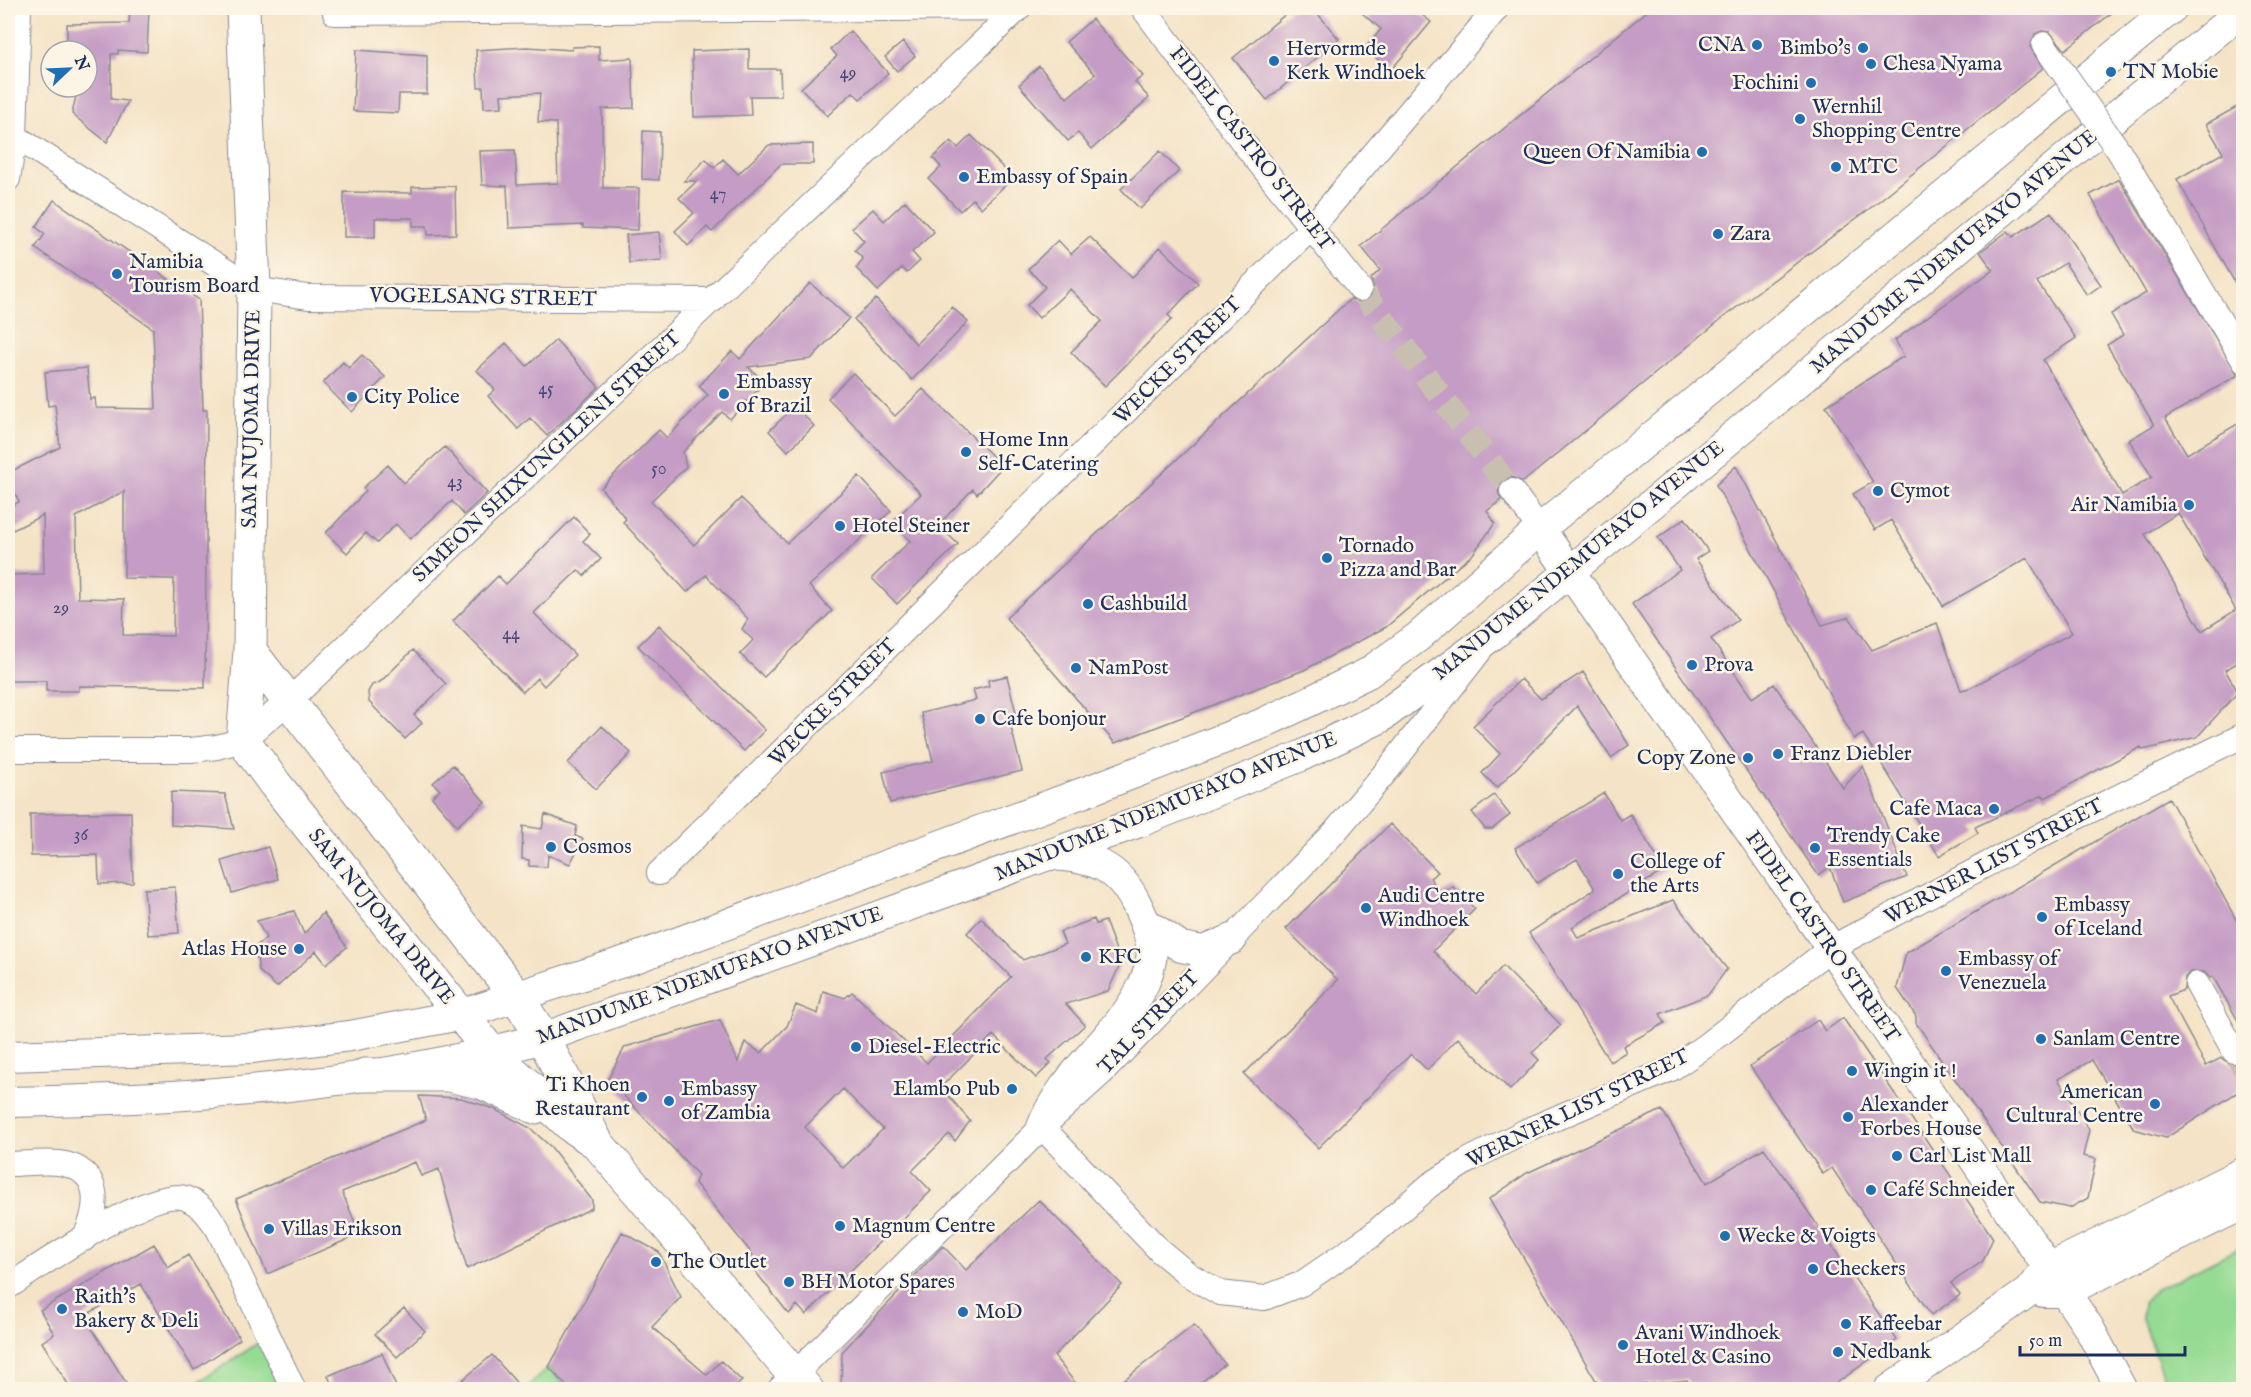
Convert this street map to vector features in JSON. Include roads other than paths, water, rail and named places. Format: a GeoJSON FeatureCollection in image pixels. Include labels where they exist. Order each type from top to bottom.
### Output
{"type":"FeatureCollection","features":[{"type":"Feature","properties":{"kind":"highway","name":"SAM NUJOMA DRIVE"},"geometry":{"type":"LineString","coordinates":[[243,8],[254,290],[250,651],[243,740],[491,1052],[585,1135],[793,1384]]}},
{"type":"Feature","properties":{"kind":"highway","name":"SAM NUJOMA DRIVE"},"geometry":{"type":"LineString","coordinates":[[250,651],[518,997],[543,1038],[585,1135]]}},
{"type":"Feature","properties":{"kind":"highway"},"geometry":{"type":"LineString","coordinates":[[365,1075],[448,1075],[481,1082],[510,1094],[585,1135]]}},
{"type":"Feature","properties":{"kind":"main road","name":"MANDUME NDEMUFAYO AVENUE"},"geometry":{"type":"LineString","coordinates":[[8,1056],[251,1048],[350,1036],[460,1015],[638,957],[1259,725],[1368,673],[1418,638],[1540,529],[2172,8]]}},
{"type":"Feature","properties":{"kind":"main road","name":"MANDUME NDEMUFAYO AVENUE"},"geometry":{"type":"LineString","coordinates":[[8,1102],[118,1100],[263,1091],[491,1052],[543,1038],[1051,855],[1301,756],[1380,718],[1494,634],[1939,267],[2244,9]]}},
{"type":"Feature","properties":{"kind":"main road","name":"FIDEL CASTRO STREET"},"geometry":{"type":"LineString","coordinates":[[1540,529],[1832,948],[2102,1349],[2122,1389]]}},
{"type":"Feature","properties":{"kind":"main road"},"geometry":{"type":"LineString","coordinates":[[1042,1127],[1055,1097],[1137,999],[1151,958],[1146,923],[1132,895],[1112,871],[1091,859],[1051,855]]}},
{"type":"Feature","properties":{"kind":"main road"},"geometry":{"type":"LineString","coordinates":[[1146,923],[1180,947],[1203,951],[1232,939]]}},
{"type":"Feature","properties":{"kind":"main road"},"geometry":{"type":"LineString","coordinates":[[2055,1280],[2244,1172]]}},
{"type":"Feature","properties":{"kind":"main road"},"geometry":{"type":"LineString","coordinates":[[1889,1389],[2028,1292],[2244,1204]]}},
{"type":"Feature","properties":{"kind":"street"},"geometry":{"type":"LineString","coordinates":[[8,179],[19,8]]}},
{"type":"Feature","properties":{"kind":"street"},"geometry":{"type":"LineString","coordinates":[[335,13],[1019,8]]}},
{"type":"Feature","properties":{"kind":"street","name":"SIMEON SHIXUNGILENI STREET"},"geometry":{"type":"LineString","coordinates":[[8,750],[190,750],[217,747],[243,740],[290,700],[1019,8]]}},
{"type":"Feature","properties":{"kind":"street","name":"FIDEL CASTRO STREET"},"geometry":{"type":"LineString","coordinates":[[1143,8],[1245,145],[1360,289]]}},
{"type":"Feature","properties":{"kind":"street","name":"WECKE STREET"},"geometry":{"type":"LineString","coordinates":[[659,873],[1312,227],[1497,8]]}},
{"type":"Feature","properties":{"kind":"street"},"geometry":{"type":"LineString","coordinates":[[2044,45],[2118,151],[2244,361]]}},
{"type":"Feature","properties":{"kind":"street"},"geometry":{"type":"LineString","coordinates":[[11,134],[254,290]]}},
{"type":"Feature","properties":{"kind":"street","name":"VOGELSANG STREET"},"geometry":{"type":"LineString","coordinates":[[254,290],[308,297],[713,300]]}},
{"type":"Feature","properties":{"kind":"street","name":"FIDEL CASTRO STREET"},"geometry":{"type":"LineString","coordinates":[[1512,491],[1540,529]]}},
{"type":"Feature","properties":{"kind":"street","name":"TAL STREET"},"geometry":{"type":"LineString","coordinates":[[793,1384],[1042,1127],[1105,1070],[1354,809],[1494,634]]}},
{"type":"Feature","properties":{"kind":"street","name":"WERNER LIST STREET"},"geometry":{"type":"LineString","coordinates":[[1042,1127],[1160,1251],[1189,1275],[1220,1293],[1264,1298],[1301,1284],[1371,1236],[1430,1185],[1469,1160],[1526,1131],[1671,1069],[1706,1046],[1832,948],[2049,831],[2244,735]]}},
{"type":"Feature","properties":{"kind":"street"},"geometry":{"type":"LineString","coordinates":[[2197,984],[2234,1051]]}},
{"type":"Feature","properties":{"kind":"street"},"geometry":{"type":"LineString","coordinates":[[8,1164],[58,1163],[77,1168],[90,1181],[97,1204],[84,1239]]}},
{"type":"Feature","properties":{"kind":"street"},"geometry":{"type":"LineString","coordinates":[[8,1287],[140,1205],[166,1197],[184,1198],[203,1208],[218,1229],[294,1389]]}},
{"type":"Feature","properties":{"kind":"tunnel"},"geometry":{"type":"LineString","coordinates":[[1360,289],[1512,491]]}},
{"type":"Feature","properties":{"kind":"tunnel"},"geometry":{"type":"LineString","coordinates":[[2234,1051],[2244,1068]]}},
{"type":"Feature","properties":{"kind":"place","name":"CNA"},"geometry":{"type":"Point","coordinates":[1757,45]}},
{"type":"Feature","properties":{"kind":"place","name":"Bimbo's"},"geometry":{"type":"Point","coordinates":[1863,48]}},
{"type":"Feature","properties":{"kind":"place","name":"Hervormde Kerk Windhoek"},"geometry":{"type":"Point","coordinates":[1274,61]}},
{"type":"Feature","properties":{"kind":"place","name":"Chesa Nyama"},"geometry":{"type":"Point","coordinates":[1871,64]}},
{"type":"Feature","properties":{"kind":"place","name":"TN Mobie"},"geometry":{"type":"Point","coordinates":[2111,72]}},
{"type":"Feature","properties":{"kind":"place","name":"Fochini"},"geometry":{"type":"Point","coordinates":[1811,83]}},
{"type":"Feature","properties":{"kind":"place","name":"Wernhil Shopping Centre"},"geometry":{"type":"Point","coordinates":[1800,119]}},
{"type":"Feature","properties":{"kind":"place","name":"Queen Of Namibia"},"geometry":{"type":"Point","coordinates":[1702,152]}},
{"type":"Feature","properties":{"kind":"place","name":"MTC"},"geometry":{"type":"Point","coordinates":[1836,167]}},
{"type":"Feature","properties":{"kind":"place","name":"Embassy of Spain"},"geometry":{"type":"Point","coordinates":[964,177]}},
{"type":"Feature","properties":{"kind":"place","name":"Zara"},"geometry":{"type":"Point","coordinates":[1718,234]}},
{"type":"Feature","properties":{"kind":"place","name":"Namibia Tourism Board"},"geometry":{"type":"Point","coordinates":[117,274]}},
{"type":"Feature","properties":{"kind":"place","name":"Embassy of Brazil"},"geometry":{"type":"Point","coordinates":[724,394]}},
{"type":"Feature","properties":{"kind":"place","name":"City Police"},"geometry":{"type":"Point","coordinates":[352,397]}},
{"type":"Feature","properties":{"kind":"place","name":"Home Inn Self-Catering"},"geometry":{"type":"Point","coordinates":[966,452]}},
{"type":"Feature","properties":{"kind":"place","name":"Cymot"},"geometry":{"type":"Point","coordinates":[1878,491]}},
{"type":"Feature","properties":{"kind":"place","name":"Air Namibia"},"geometry":{"type":"Point","coordinates":[2189,505]}},
{"type":"Feature","properties":{"kind":"place","name":"Hotel Steiner"},"geometry":{"type":"Point","coordinates":[840,526]}},
{"type":"Feature","properties":{"kind":"place","name":"Tornado Pizza and Bar"},"geometry":{"type":"Point","coordinates":[1327,558]}},
{"type":"Feature","properties":{"kind":"place","name":"Cashbuild"},"geometry":{"type":"Point","coordinates":[1088,604]}},
{"type":"Feature","properties":{"kind":"place","name":"Prova"},"geometry":{"type":"Point","coordinates":[1692,665]}},
{"type":"Feature","properties":{"kind":"place","name":"NamPost"},"geometry":{"type":"Point","coordinates":[1076,668]}},
{"type":"Feature","properties":{"kind":"place","name":"Cafe bonjour"},"geometry":{"type":"Point","coordinates":[980,719]}},
{"type":"Feature","properties":{"kind":"place","name":"Franz Diebler"},"geometry":{"type":"Point","coordinates":[1778,754]}},
{"type":"Feature","properties":{"kind":"place","name":"Copy Zone"},"geometry":{"type":"Point","coordinates":[1748,758]}},
{"type":"Feature","properties":{"kind":"place","name":"Cafe Maca"},"geometry":{"type":"Point","coordinates":[1994,809]}},
{"type":"Feature","properties":{"kind":"place","name":"Cosmos"},"geometry":{"type":"Point","coordinates":[551,847]}},
{"type":"Feature","properties":{"kind":"place","name":"Trendy Cake Essentials"},"geometry":{"type":"Point","coordinates":[1815,848]}},
{"type":"Feature","properties":{"kind":"place","name":"College of the Arts"},"geometry":{"type":"Point","coordinates":[1618,874]}},
{"type":"Feature","properties":{"kind":"place","name":"Audi Centre Windhoek"},"geometry":{"type":"Point","coordinates":[1366,908]}},
{"type":"Feature","properties":{"kind":"place","name":"Embassy of Iceland"},"geometry":{"type":"Point","coordinates":[2042,917]}},
{"type":"Feature","properties":{"kind":"place","name":"Atlas House"},"geometry":{"type":"Point","coordinates":[299,949]}},
{"type":"Feature","properties":{"kind":"place","name":"KFC"},"geometry":{"type":"Point","coordinates":[1086,957]}},
{"type":"Feature","properties":{"kind":"place","name":"Embassy of Venezuela"},"geometry":{"type":"Point","coordinates":[1946,971]}},
{"type":"Feature","properties":{"kind":"place","name":"Sanlam Centre"},"geometry":{"type":"Point","coordinates":[2041,1039]}},
{"type":"Feature","properties":{"kind":"place","name":"Diesel-Electric"},"geometry":{"type":"Point","coordinates":[856,1047]}},
{"type":"Feature","properties":{"kind":"place","name":"Wingin it !"},"geometry":{"type":"Point","coordinates":[1852,1071]}},
{"type":"Feature","properties":{"kind":"place","name":"Elambo Pub"},"geometry":{"type":"Point","coordinates":[1012,1089]}},
{"type":"Feature","properties":{"kind":"place","name":"Ti Khoen Restaurant"},"geometry":{"type":"Point","coordinates":[642,1097]}},
{"type":"Feature","properties":{"kind":"place","name":"Embassy of Zambia"},"geometry":{"type":"Point","coordinates":[669,1101]}},
{"type":"Feature","properties":{"kind":"place","name":"American Cultural Centre"},"geometry":{"type":"Point","coordinates":[2155,1104]}},
{"type":"Feature","properties":{"kind":"place","name":"Alexander Forbes House"},"geometry":{"type":"Point","coordinates":[1848,1117]}},
{"type":"Feature","properties":{"kind":"place","name":"Carl List Mall"},"geometry":{"type":"Point","coordinates":[1897,1156]}},
{"type":"Feature","properties":{"kind":"place","name":"Café Schneider"},"geometry":{"type":"Point","coordinates":[1871,1190]}},
{"type":"Feature","properties":{"kind":"place","name":"Magnum Centre"},"geometry":{"type":"Point","coordinates":[840,1226]}},
{"type":"Feature","properties":{"kind":"place","name":"Villas Erikson"},"geometry":{"type":"Point","coordinates":[269,1229]}},
{"type":"Feature","properties":{"kind":"place","name":"Wecke & Voigts"},"geometry":{"type":"Point","coordinates":[1725,1236]}},
{"type":"Feature","properties":{"kind":"place","name":"The Outlet"},"geometry":{"type":"Point","coordinates":[656,1262]}},
{"type":"Feature","properties":{"kind":"place","name":"Checkers"},"geometry":{"type":"Point","coordinates":[1813,1269]}},
{"type":"Feature","properties":{"kind":"place","name":"BH Motor Spares"},"geometry":{"type":"Point","coordinates":[789,1282]}},
{"type":"Feature","properties":{"kind":"place","name":"Raith's Bakery & Deli"},"geometry":{"type":"Point","coordinates":[62,1309]}},
{"type":"Feature","properties":{"kind":"place","name":"MoD"},"geometry":{"type":"Point","coordinates":[963,1312]}},
{"type":"Feature","properties":{"kind":"place","name":"Kaffeebar"},"geometry":{"type":"Point","coordinates":[1846,1324]}},
{"type":"Feature","properties":{"kind":"place","name":"Avani Windhoek Hotel & Casino"},"geometry":{"type":"Point","coordinates":[1623,1345]}},
{"type":"Feature","properties":{"kind":"place","name":"Nedbank"},"geometry":{"type":"Point","coordinates":[1838,1352]}}]}
